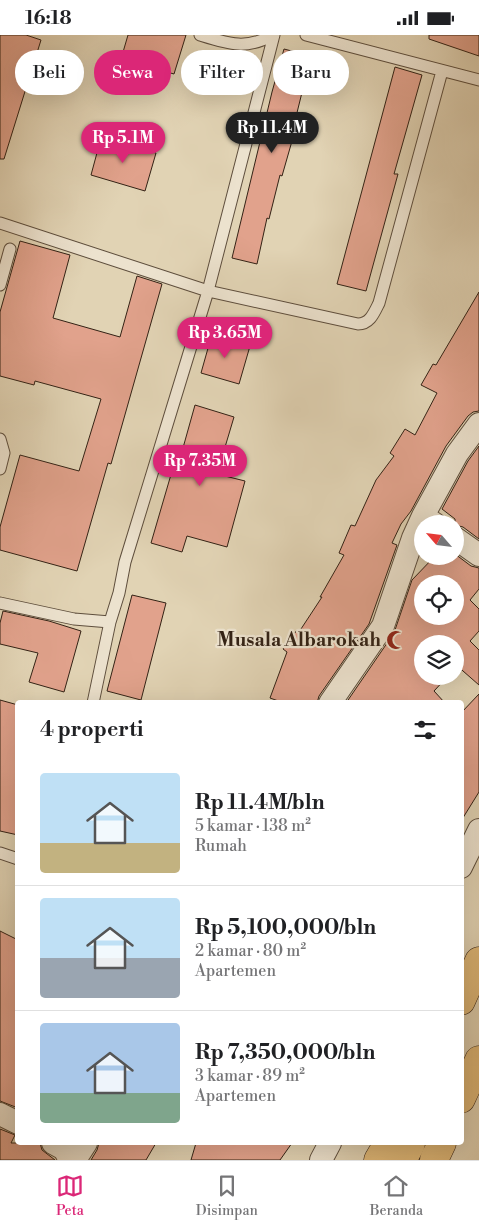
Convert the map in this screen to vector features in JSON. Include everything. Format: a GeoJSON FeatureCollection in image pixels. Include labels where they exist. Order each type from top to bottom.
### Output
{"type":"FeatureCollection","features":[{"type":"Feature","properties":{"kind":"highway"},"geometry":{"type":"LineString","coordinates":[[464,994],[479,961]]}},
{"type":"Feature","properties":{"kind":"highway"},"geometry":{"type":"LineString","coordinates":[[464,1092],[479,1060]]}},
{"type":"Feature","properties":{"kind":"highway"},"geometry":{"type":"LineString","coordinates":[[378,1160],[387,1145]]}},
{"type":"Feature","properties":{"kind":"highway"},"geometry":{"type":"LineString","coordinates":[[403,1160],[410,1145]]}},
{"type":"Feature","properties":{"kind":"highway"},"geometry":{"type":"LineString","coordinates":[[434,1160],[441,1145]]}},
{"type":"Feature","properties":{"kind":"street"},"geometry":{"type":"LineString","coordinates":[[431,515],[457,455],[479,424]]}},
{"type":"Feature","properties":{"kind":"street"},"geometry":{"type":"LineString","coordinates":[[332,700],[382,626],[414,537]]}},
{"type":"Feature","properties":{"kind":"street"},"geometry":{"type":"LineString","coordinates":[[464,544],[479,555]]}},
{"type":"Feature","properties":{"kind":"street"},"geometry":{"type":"LineString","coordinates":[[464,861],[479,829]]}},
{"type":"Feature","properties":{"kind":"street"},"geometry":{"type":"LineString","coordinates":[[0,1114],[15,1122]]}},
{"type":"Feature","properties":{"kind":"street"},"geometry":{"type":"LineString","coordinates":[[56,1145],[68,1153],[70,1160]]}},
{"type":"Feature","properties":{"kind":"street"},"geometry":{"type":"LineString","coordinates":[[75,1160],[85,1145]]}},
{"type":"Feature","properties":{"kind":"street"},"geometry":{"type":"LineString","coordinates":[[321,1160],[329,1145]]}},
{"type":"Feature","properties":{"kind":"lane"},"geometry":{"type":"LineString","coordinates":[[200,35],[227,43],[244,44],[260,42],[274,35]]}},
{"type":"Feature","properties":{"kind":"lane"},"geometry":{"type":"LineString","coordinates":[[94,700],[110,622],[119,593],[124,562],[208,291],[274,35]]}},
{"type":"Feature","properties":{"kind":"lane"},"geometry":{"type":"LineString","coordinates":[[306,35],[479,80]]}},
{"type":"Feature","properties":{"kind":"lane"},"geometry":{"type":"LineString","coordinates":[[0,223],[208,291],[364,324],[372,317],[379,303],[442,71]]}},
{"type":"Feature","properties":{"kind":"lane"},"geometry":{"type":"LineString","coordinates":[[0,285],[10,249]]}},
{"type":"Feature","properties":{"kind":"lane"},"geometry":{"type":"LineString","coordinates":[[0,439],[4,453],[0,469]]}},
{"type":"Feature","properties":{"kind":"lane"},"geometry":{"type":"LineString","coordinates":[[0,603],[74,619],[110,622]]}},
{"type":"Feature","properties":{"kind":"lane"},"geometry":{"type":"LineString","coordinates":[[0,853],[15,858]]}},
{"type":"Feature","properties":{"kind":"building"},"geometry":{"type":"Polygon","coordinates":[[[0,35],[26,35],[41,40],[38,50],[15,50],[15,95],[24,95],[4,159],[0,159],[0,35]]]}},
{"type":"Feature","properties":{"kind":"building"},"geometry":{"type":"Polygon","coordinates":[[[128,35],[186,35],[174,74],[171,73],[171,50],[124,50],[128,35]]]}},
{"type":"Feature","properties":{"kind":"building"},"geometry":{"type":"Polygon","coordinates":[[[429,35],[479,35],[479,56],[429,39],[429,35]]]}},
{"type":"Feature","properties":{"kind":"building"},"geometry":{"type":"Polygon","coordinates":[[[395,67],[422,75],[394,174],[398,174],[366,291],[337,284],[395,67]]]}},
{"type":"Feature","properties":{"kind":"building"},"geometry":{"type":"Polygon","coordinates":[[[273,88],[273,95],[301,95],[290,141],[292,141],[282,176],[280,175],[269,219],[267,218],[257,264],[232,258],[273,88]]]}},
{"type":"Feature","properties":{"kind":"building"},"geometry":{"type":"Polygon","coordinates":[[[101,138],[156,153],[145,191],[91,175],[101,138]]]}},
{"type":"Feature","properties":{"kind":"building"},"geometry":{"type":"Polygon","coordinates":[[[20,241],[70,255],[53,318],[120,337],[137,276],[162,284],[111,464],[108,463],[77,571],[0,550],[0,527],[20,455],[79,471],[101,399],[35,381],[34,385],[0,376],[0,312],[20,241]]]}},
{"type":"Feature","properties":{"kind":"building"},"geometry":{"type":"Polygon","coordinates":[[[479,292],[479,411],[473,412],[468,416],[446,446],[411,511],[401,524],[392,543],[397,545],[369,624],[318,700],[276,700],[270,698],[287,652],[283,649],[297,630],[299,632],[322,597],[320,597],[344,555],[339,553],[351,525],[355,526],[376,480],[394,456],[390,453],[405,429],[415,435],[437,393],[421,385],[433,364],[436,365],[479,292]]]}},
{"type":"Feature","properties":{"kind":"building"},"geometry":{"type":"Polygon","coordinates":[[[212,334],[250,346],[239,384],[201,373],[212,334]]]}},
{"type":"Feature","properties":{"kind":"building"},"geometry":{"type":"Polygon","coordinates":[[[195,405],[234,417],[217,474],[245,481],[227,547],[187,536],[182,552],[151,543],[177,454],[181,455],[195,405]]]}},
{"type":"Feature","properties":{"kind":"building"},"geometry":{"type":"Polygon","coordinates":[[[479,446],[479,539],[464,528],[464,515],[450,515],[442,509],[468,461],[479,446]]]}},
{"type":"Feature","properties":{"kind":"building"},"geometry":{"type":"Polygon","coordinates":[[[464,561],[471,566],[479,568],[479,589],[470,600],[479,609],[479,631],[470,641],[479,650],[479,685],[464,672],[464,635],[414,635],[414,685],[440,685],[434,691],[442,700],[348,700],[394,633],[414,578],[414,625],[464,625],[464,575],[417,575],[426,565],[464,565],[464,561]]]}},
{"type":"Feature","properties":{"kind":"building"},"geometry":{"type":"Polygon","coordinates":[[[132,595],[166,603],[141,700],[107,691],[132,595]]]}},
{"type":"Feature","properties":{"kind":"building"},"geometry":{"type":"Polygon","coordinates":[[[3,611],[49,621],[81,631],[64,692],[29,682],[38,653],[0,644],[0,623],[3,611]]]}},
{"type":"Feature","properties":{"kind":"building"},"geometry":{"type":"Polygon","coordinates":[[[479,694],[479,792],[464,816],[464,710],[479,694]]]}},
{"type":"Feature","properties":{"kind":"building"},"geometry":{"type":"Polygon","coordinates":[[[0,700],[15,704],[15,834],[0,831],[0,700]]]}},
{"type":"Feature","properties":{"kind":"building"},"geometry":{"type":"Polygon","coordinates":[[[0,931],[15,938],[15,1107],[0,1101],[0,931]]]}},
{"type":"Feature","properties":{"kind":"building"},"geometry":{"type":"Polygon","coordinates":[[[0,1129],[15,1135],[11,1143],[15,1143],[15,1145],[41,1145],[42,1150],[55,1160],[0,1160],[0,1129]]]}},
{"type":"Feature","properties":{"kind":"building"},"geometry":{"type":"Polygon","coordinates":[[[98,1145],[155,1145],[146,1160],[91,1160],[98,1145]]]}},
{"type":"Feature","properties":{"kind":"building"},"geometry":{"type":"Polygon","coordinates":[[[195,1145],[291,1145],[280,1160],[191,1160],[195,1145]]]}},
{"type":"Feature","properties":{"kind":"place","name":"Musala Albarokah"},"geometry":{"type":"Point","coordinates":[396,640]}}]}
